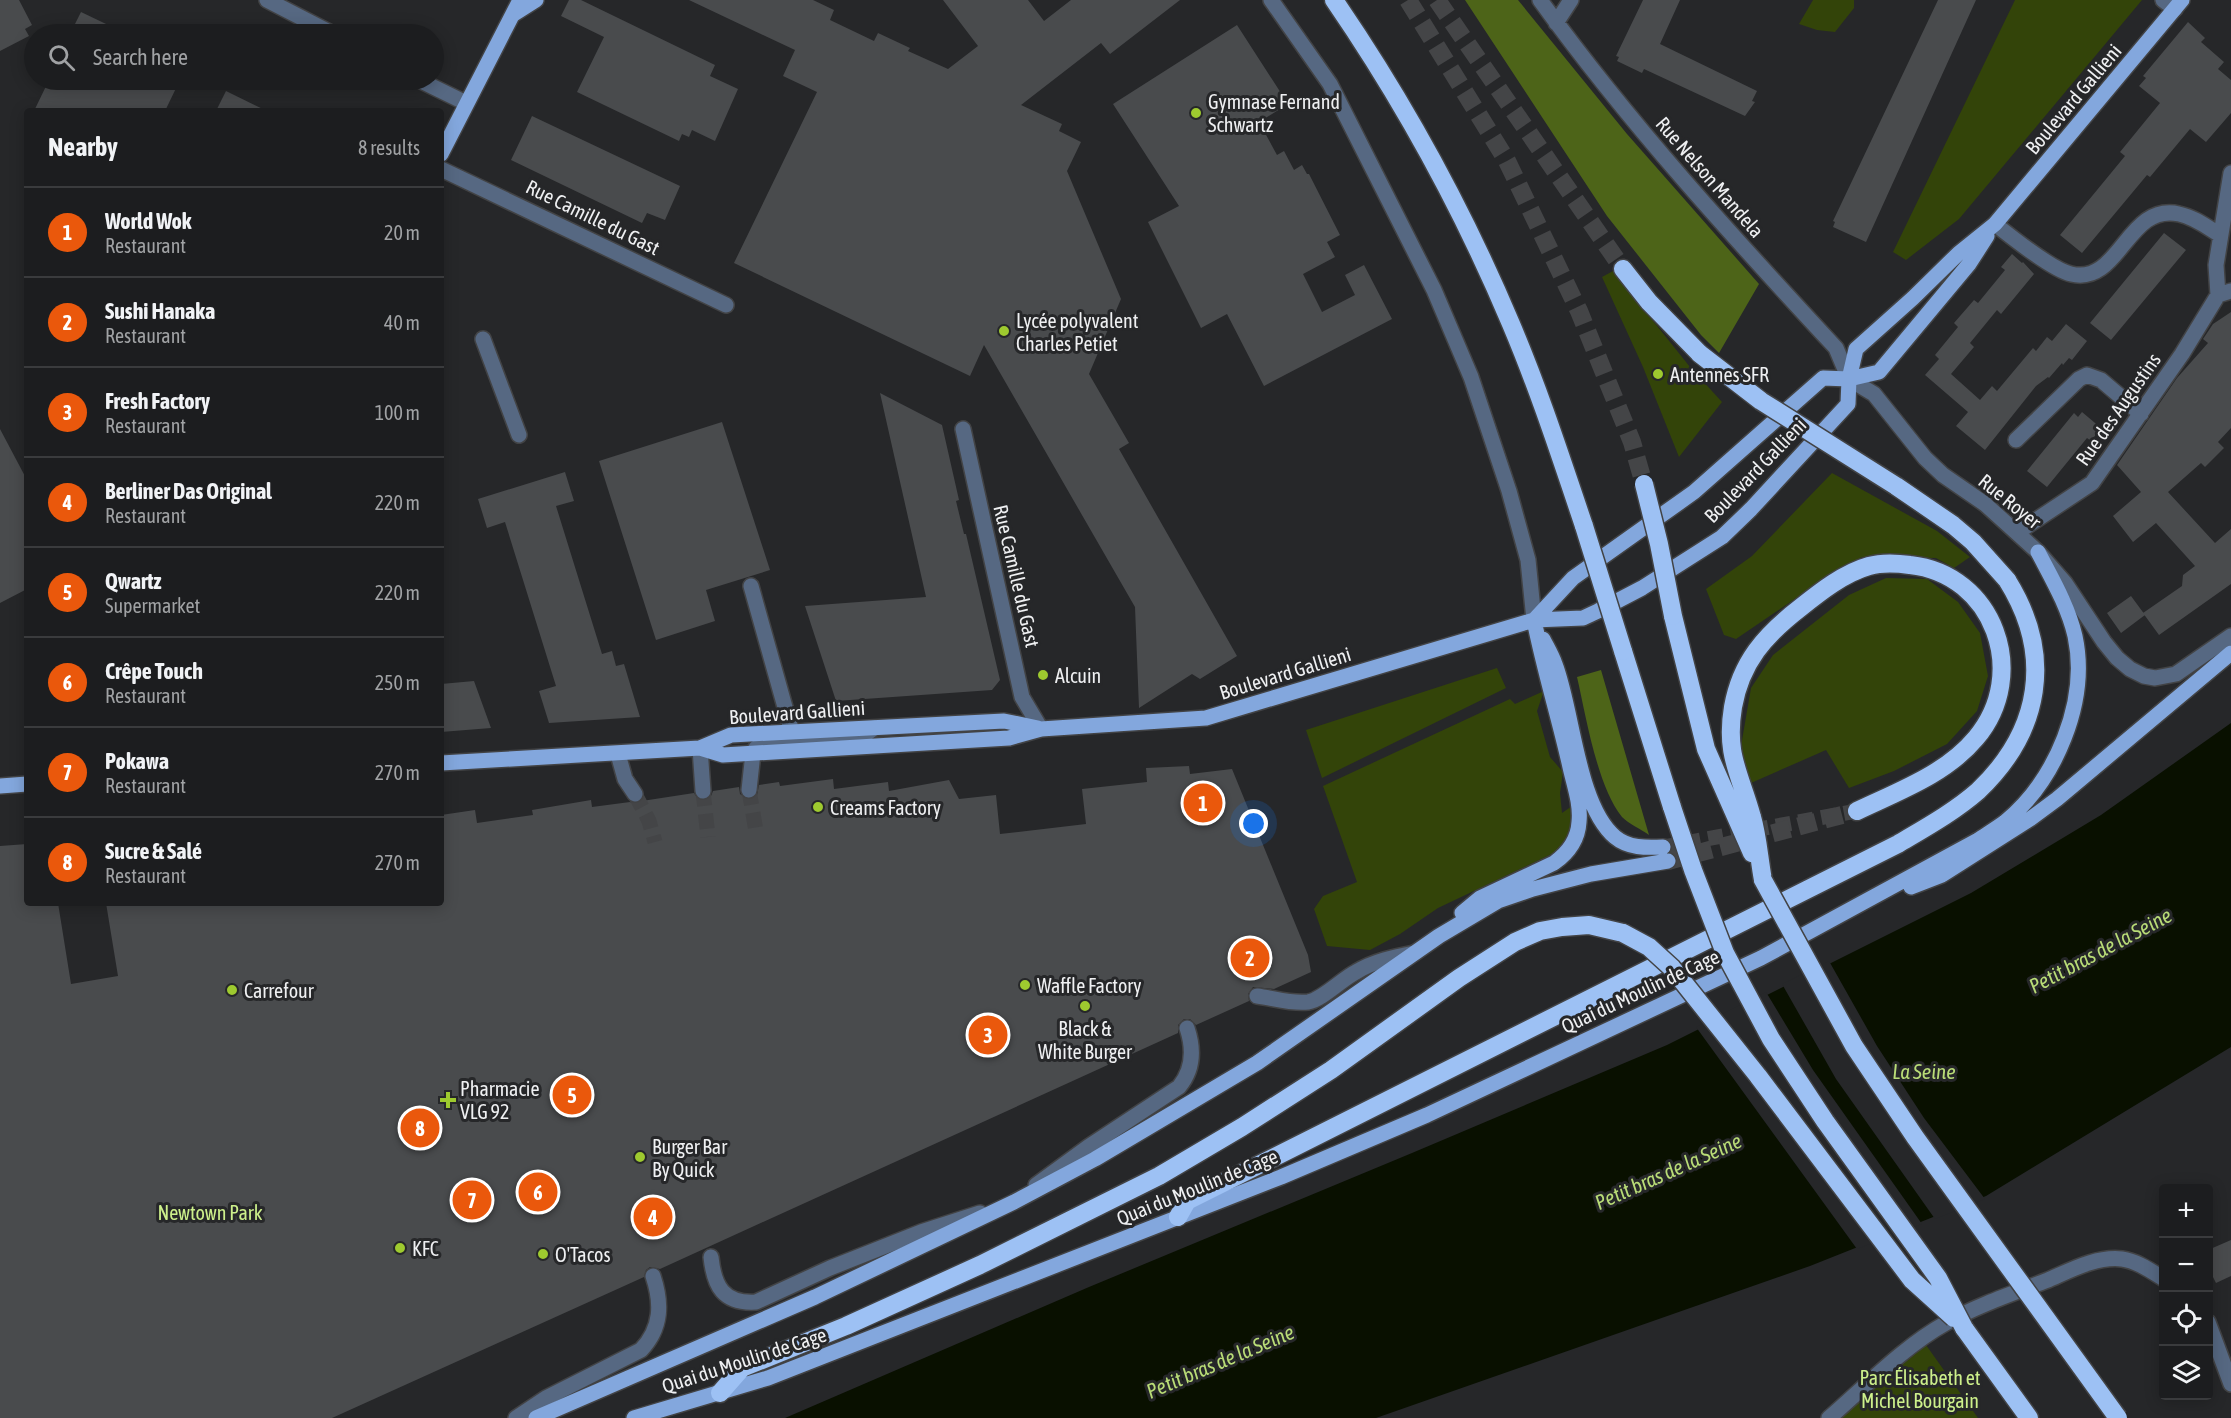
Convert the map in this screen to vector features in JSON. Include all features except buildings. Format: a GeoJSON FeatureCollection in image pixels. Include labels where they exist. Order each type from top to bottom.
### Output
{"type":"FeatureCollection","features":[{"type":"Feature","properties":{"kind":"highway"},"geometry":{"type":"LineString","coordinates":[[1334,0],[1404,109],[1479,253],[1511,325],[1539,395],[1584,526],[1672,807],[1693,870],[1725,952],[1771,1039],[1821,1115],[1938,1278],[1964,1328],[2029,1418]]}},
{"type":"Feature","properties":{"kind":"highway"},"geometry":{"type":"LineString","coordinates":[[1178,1217],[1187,1201],[1898,844],[1962,804],[2006,759],[2023,731],[2034,697],[2036,657],[2024,610],[2007,580],[1973,542],[1953,525],[1896,486],[1761,401],[1700,354],[1649,302],[1623,269]]}},
{"type":"Feature","properties":{"kind":"highway"},"geometry":{"type":"LineString","coordinates":[[1644,483],[1673,616],[1706,749],[1763,880],[1854,1046],[1915,1137],[2118,1418]]}},
{"type":"Feature","properties":{"kind":"highway"},"geometry":{"type":"LineString","coordinates":[[1763,880],[1752,818],[1738,778],[1731,748],[1733,706],[1746,665],[1761,642],[1788,617],[1827,588],[1855,571],[1886,563],[1916,565],[1947,576],[1967,591],[1992,622],[2003,663],[2001,687],[1998,698],[1978,736],[1951,762],[1914,783],[1857,810]]}},
{"type":"Feature","properties":{"kind":"highway"},"geometry":{"type":"LineString","coordinates":[[720,1393],[742,1368],[846,1326],[980,1265],[1159,1176],[1242,1127],[1330,1070],[1459,978],[1515,942],[1540,932],[1562,927],[1589,925],[1623,933],[1649,947],[1672,968],[1758,1076],[1912,1280],[1964,1328]]}},
{"type":"Feature","properties":{"kind":"main road"},"geometry":{"type":"LineString","coordinates":[[512,16],[513,0]]}},
{"type":"Feature","properties":{"kind":"main road"},"geometry":{"type":"LineString","coordinates":[[444,148],[520,0]]}},
{"type":"Feature","properties":{"kind":"main road"},"geometry":{"type":"LineString","coordinates":[[512,16],[536,0]]}},
{"type":"Feature","properties":{"kind":"main road","name":"Boulevard Gallieni"},"geometry":{"type":"LineString","coordinates":[[1534,620],[1573,578],[1694,492],[1823,378],[1849,379],[1879,372],[1969,264],[1995,224],[2174,3]]}},
{"type":"Feature","properties":{"kind":"main road","name":"Boulevard Gallieni"},"geometry":{"type":"LineString","coordinates":[[700,748],[723,755],[1009,738],[1041,729],[1206,718],[1534,620],[1583,618],[1598,612],[1642,588],[1722,537],[1759,501],[1848,404],[1849,379],[1856,349],[1959,253],[1995,224]]}},
{"type":"Feature","properties":{"kind":"main road"},"geometry":{"type":"LineString","coordinates":[[1860,905],[1978,840],[2005,822],[2022,805],[2048,770],[2059,750],[2074,708],[2078,660],[2068,611],[2038,552]]}},
{"type":"Feature","properties":{"kind":"main road"},"geometry":{"type":"LineString","coordinates":[[1414,953],[1473,914],[1498,901],[1665,854],[1625,843],[1608,830],[1598,815],[1586,784],[1555,663],[1534,620]]}},
{"type":"Feature","properties":{"kind":"main road"},"geometry":{"type":"LineString","coordinates":[[1414,953],[1480,898],[1554,863],[1564,855],[1576,837],[1580,822],[1579,806],[1561,725],[1543,667],[1534,620]]}},
{"type":"Feature","properties":{"kind":"main road"},"geometry":{"type":"LineString","coordinates":[[1860,905],[1942,875],[2030,819],[2231,653]]}},
{"type":"Feature","properties":{"kind":"main road","name":"Boulevard Gallieni"},"geometry":{"type":"LineString","coordinates":[[444,764],[700,748],[731,735],[1004,721],[1041,729]]}},
{"type":"Feature","properties":{"kind":"main road"},"geometry":{"type":"LineString","coordinates":[[0,786],[24,784]]}},
{"type":"Feature","properties":{"kind":"main road","name":"Quai du Moulin de Cage"},"geometry":{"type":"LineString","coordinates":[[634,1418],[768,1378],[1281,1177],[1427,1114],[1761,958],[1860,905]]}},
{"type":"Feature","properties":{"kind":"main road","name":"Quai du Moulin de Cage"},"geometry":{"type":"LineString","coordinates":[[536,1418],[816,1297],[1014,1202],[1133,1138],[1257,1063],[1414,953]]}},
{"type":"Feature","properties":{"kind":"street"},"geometry":{"type":"LineString","coordinates":[[267,0],[314,24]]}},
{"type":"Feature","properties":{"kind":"street"},"geometry":{"type":"LineString","coordinates":[[1271,0],[1330,84],[1434,290],[1471,377],[1509,491],[1528,560],[1534,620]]}},
{"type":"Feature","properties":{"kind":"street","name":"Rue Nelson Mandela"},"geometry":{"type":"LineString","coordinates":[[1540,0],[1658,151],[1836,348],[1849,379]]}},
{"type":"Feature","properties":{"kind":"street"},"geometry":{"type":"LineString","coordinates":[[1556,23],[1570,0]]}},
{"type":"Feature","properties":{"kind":"street"},"geometry":{"type":"LineString","coordinates":[[439,90],[466,104]]}},
{"type":"Feature","properties":{"kind":"street","name":"Rue Camille du Gast"},"geometry":{"type":"LineString","coordinates":[[444,170],[726,304]]}},
{"type":"Feature","properties":{"kind":"street"},"geometry":{"type":"LineString","coordinates":[[2224,293],[2216,266],[2231,172]]}},
{"type":"Feature","properties":{"kind":"street"},"geometry":{"type":"LineString","coordinates":[[1995,224],[2060,269],[2076,275],[2100,269],[2108,263],[2142,222],[2157,214],[2172,213],[2190,217],[2220,235]]}},
{"type":"Feature","properties":{"kind":"street","name":"Rue des Augustins"},"geometry":{"type":"LineString","coordinates":[[2018,532],[2092,483],[2224,293]]}},
{"type":"Feature","properties":{"kind":"street"},"geometry":{"type":"LineString","coordinates":[[483,339],[519,435]]}},
{"type":"Feature","properties":{"kind":"street"},"geometry":{"type":"LineString","coordinates":[[2016,440],[2079,379],[2087,375],[2101,380],[2141,414]]}},
{"type":"Feature","properties":{"kind":"street","name":"Rue Royer"},"geometry":{"type":"LineString","coordinates":[[1849,379],[1874,394],[1924,458],[2018,532],[2038,552],[2065,583],[2104,642],[2130,669],[2144,676],[2155,678],[2176,674],[2231,636]]}},
{"type":"Feature","properties":{"kind":"street","name":"Rue Camille du Gast"},"geometry":{"type":"LineString","coordinates":[[963,429],[1022,697],[1041,729]]}},
{"type":"Feature","properties":{"kind":"street"},"geometry":{"type":"LineString","coordinates":[[751,586],[792,732]]}},
{"type":"Feature","properties":{"kind":"street"},"geometry":{"type":"LineString","coordinates":[[749,790],[753,753],[756,748],[764,744],[854,738],[874,728]]}},
{"type":"Feature","properties":{"kind":"street"},"geometry":{"type":"LineString","coordinates":[[700,748],[703,791]]}},
{"type":"Feature","properties":{"kind":"street"},"geometry":{"type":"LineString","coordinates":[[618,754],[625,779],[635,794]]}},
{"type":"Feature","properties":{"kind":"street"},"geometry":{"type":"LineString","coordinates":[[1257,996],[1283,1001],[1310,1002],[1371,964],[1414,953]]}},
{"type":"Feature","properties":{"kind":"street"},"geometry":{"type":"LineString","coordinates":[[711,1257],[718,1288],[737,1300],[756,1302],[830,1268],[921,1232],[1014,1202],[1088,1147],[1179,1087],[1188,1073],[1192,1055],[1187,1028]]}},
{"type":"Feature","properties":{"kind":"street"},"geometry":{"type":"LineString","coordinates":[[1829,1418],[1915,1344],[1946,1323],[1966,1313],[2082,1265],[2123,1259],[2139,1264],[2159,1276]]}},
{"type":"Feature","properties":{"kind":"street"},"geometry":{"type":"LineString","coordinates":[[516,1418],[546,1398],[641,1350],[649,1342],[659,1310],[659,1296],[653,1276]]}},
{"type":"Feature","properties":{"kind":"street"},"geometry":{"type":"LineString","coordinates":[[2213,1335],[2231,1384]]}},
{"type":"Feature","properties":{"kind":"green space"},"geometry":{"type":"Polygon","coordinates":[[[1465,0],[1518,0],[1627,134],[1759,284],[1719,353],[1701,335],[1607,216],[1465,0]]]}},
{"type":"Feature","properties":{"kind":"green space"},"geometry":{"type":"Polygon","coordinates":[[[1813,0],[1854,0],[1854,8],[1835,32],[1817,30],[1799,24],[1813,0]]]}},
{"type":"Feature","properties":{"kind":"green space"},"geometry":{"type":"Polygon","coordinates":[[[2015,0],[2142,0],[1959,219],[1906,260],[1893,252],[2015,0]]]}},
{"type":"Feature","properties":{"kind":"green space"},"geometry":{"type":"Polygon","coordinates":[[[1613,271],[1690,367],[1722,402],[1679,457],[1643,367],[1602,277],[1613,271]]]}},
{"type":"Feature","properties":{"kind":"green space"},"geometry":{"type":"Polygon","coordinates":[[[1832,473],[1937,531],[1970,557],[1954,568],[1936,558],[1862,557],[1736,639],[1724,635],[1706,589],[1752,556],[1832,473]]]}},
{"type":"Feature","properties":{"kind":"green space"},"geometry":{"type":"Polygon","coordinates":[[[1886,578],[1927,579],[1958,602],[1980,633],[1988,676],[1977,711],[1947,744],[1894,771],[1849,788],[1826,750],[1751,783],[1742,770],[1741,746],[1751,688],[1773,655],[1849,595],[1886,578]]]}},
{"type":"Feature","properties":{"kind":"green space"},"geometry":{"type":"Polygon","coordinates":[[[1497,668],[1506,688],[1322,778],[1306,730],[1497,668]]]}},
{"type":"Feature","properties":{"kind":"green space"},"geometry":{"type":"Polygon","coordinates":[[[1601,670],[1649,835],[1622,817],[1613,804],[1599,769],[1577,677],[1601,670]]]}},
{"type":"Feature","properties":{"kind":"green space"},"geometry":{"type":"Polygon","coordinates":[[[1544,691],[1537,711],[1550,757],[1563,772],[1560,793],[1562,813],[1572,806],[1570,831],[1558,851],[1438,908],[1400,934],[1370,950],[1327,946],[1314,909],[1323,896],[1357,882],[1323,786],[1510,699],[1515,704],[1544,691]]]}},
{"type":"Feature","properties":{"kind":"green space","name":"Parc Élisabeth et Michel Bourgain"},"geometry":{"type":"Polygon","coordinates":[[[1926,1345],[1978,1418],[1838,1418],[1926,1345]]]}},
{"type":"Feature","properties":{"kind":"water","name":"La Seine"},"geometry":{"type":"Polygon","coordinates":[[[2231,723],[2231,1047],[1986,1196],[1810,1266],[1376,1418],[785,1418],[1089,1287],[1667,1045],[1971,893],[2101,815],[2231,723]]]}},
{"type":"Feature","properties":{"kind":"pier"},"geometry":{"type":"Polygon","coordinates":[[[1829,961],[1877,1046],[1924,1118],[1985,1199],[1935,1219],[1836,1079],[1782,984],[1829,961]]]}},
{"type":"Feature","properties":{"kind":"pier"},"geometry":{"type":"Polygon","coordinates":[[[1766,992],[1813,1070],[1922,1224],[1857,1249],[1696,1027],[1766,992]]]}},
{"type":"Feature","properties":{"kind":"tunnel"},"geometry":{"type":"LineString","coordinates":[[1408,0],[1507,161],[1579,311],[1632,442],[1644,484]]}},
{"type":"Feature","properties":{"kind":"tunnel"},"geometry":{"type":"LineString","coordinates":[[1437,0],[1623,269]]}},
{"type":"Feature","properties":{"kind":"tunnel"},"geometry":{"type":"LineString","coordinates":[[749,790],[756,831]]}},
{"type":"Feature","properties":{"kind":"tunnel"},"geometry":{"type":"LineString","coordinates":[[703,791],[708,837]]}},
{"type":"Feature","properties":{"kind":"tunnel"},"geometry":{"type":"LineString","coordinates":[[635,794],[649,821],[655,842]]}},
{"type":"Feature","properties":{"kind":"tunnel"},"geometry":{"type":"LineString","coordinates":[[1663,847],[1857,811]]}},
{"type":"Feature","properties":{"kind":"tunnel"},"geometry":{"type":"LineString","coordinates":[[1668,861],[1857,811]]}},
{"type":"Feature","properties":{"kind":"place","name":"Gymnase Fernand Schwartz"},"geometry":{"type":"Point","coordinates":[1196,113]}},
{"type":"Feature","properties":{"kind":"place","name":"Lycée polyvalent Charles Petiet"},"geometry":{"type":"Point","coordinates":[1004,331]}},
{"type":"Feature","properties":{"kind":"place","name":"Antennes SFR"},"geometry":{"type":"Point","coordinates":[1658,374]}},
{"type":"Feature","properties":{"kind":"place","name":"Alcuin"},"geometry":{"type":"Point","coordinates":[1043,675]}},
{"type":"Feature","properties":{"kind":"place","name":"World Wok"},"geometry":{"type":"Point","coordinates":[1203,803]}},
{"type":"Feature","properties":{"kind":"place","name":"Creams Factory"},"geometry":{"type":"Point","coordinates":[818,807]}},
{"type":"Feature","properties":{"kind":"place","name":"Sushi Hanaka"},"geometry":{"type":"Point","coordinates":[1250,958]}},
{"type":"Feature","properties":{"kind":"place","name":"Waffle Factory"},"geometry":{"type":"Point","coordinates":[1025,985]}},
{"type":"Feature","properties":{"kind":"place","name":"Carrefour"},"geometry":{"type":"Point","coordinates":[232,990]}},
{"type":"Feature","properties":{"kind":"place","name":"Black & White Burger"},"geometry":{"type":"Point","coordinates":[1085,1006]}},
{"type":"Feature","properties":{"kind":"place","name":"Fresh Factory"},"geometry":{"type":"Point","coordinates":[988,1035]}},
{"type":"Feature","properties":{"kind":"place","name":"Qwartz"},"geometry":{"type":"Point","coordinates":[572,1095]}},
{"type":"Feature","properties":{"kind":"place","name":"Pharmacie VLG 92"},"geometry":{"type":"Point","coordinates":[448,1100]}},
{"type":"Feature","properties":{"kind":"place","name":"Sucre & Salé"},"geometry":{"type":"Point","coordinates":[420,1128]}},
{"type":"Feature","properties":{"kind":"place","name":"Burger Bar By Quick"},"geometry":{"type":"Point","coordinates":[640,1157]}},
{"type":"Feature","properties":{"kind":"place","name":"Crêpe Touch"},"geometry":{"type":"Point","coordinates":[538,1192]}},
{"type":"Feature","properties":{"kind":"place","name":"Pokawa"},"geometry":{"type":"Point","coordinates":[472,1200]}},
{"type":"Feature","properties":{"kind":"place","name":"Berliner Das Original"},"geometry":{"type":"Point","coordinates":[653,1217]}},
{"type":"Feature","properties":{"kind":"place","name":"KFC"},"geometry":{"type":"Point","coordinates":[400,1248]}},
{"type":"Feature","properties":{"kind":"place","name":"O'Tacos"},"geometry":{"type":"Point","coordinates":[543,1254]}},
{"type":"Feature","properties":{"kind":"water label","name":"Petit bras de la Seine"},"geometry":{"type":"Point","coordinates":[2100,950]}},
{"type":"Feature","properties":{"kind":"water label","name":"Petit bras de la Seine"},"geometry":{"type":"Point","coordinates":[1668,1171]}},
{"type":"Feature","properties":{"kind":"water label","name":"Petit bras de la Seine"},"geometry":{"type":"Point","coordinates":[1220,1361]}},
{"type":"Feature","properties":{"kind":"park label","name":"Newtown Park"},"geometry":{"type":"Point","coordinates":[210,1212]}}]}
